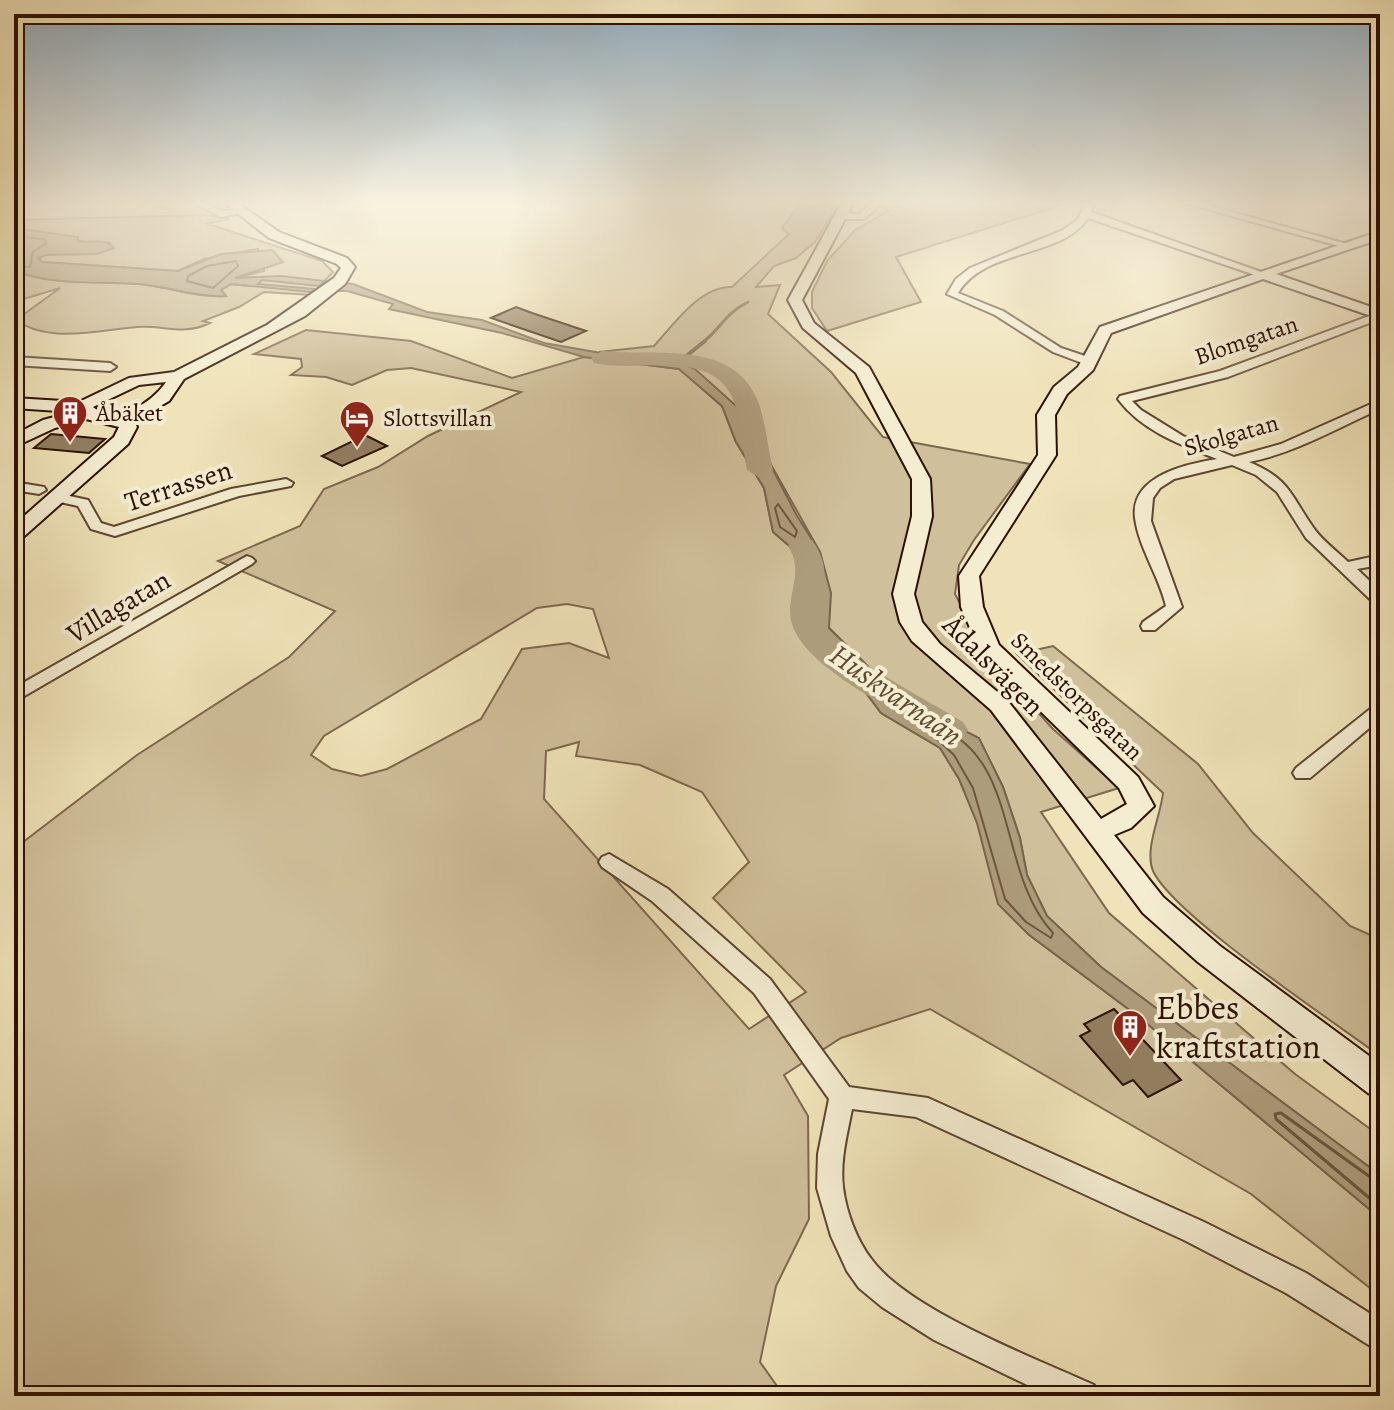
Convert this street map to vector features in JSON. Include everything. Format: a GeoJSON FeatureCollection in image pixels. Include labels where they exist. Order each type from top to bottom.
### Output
{"type":"FeatureCollection","features":[{"type":"Feature","properties":{"kind":"street"},"geometry":{"type":"LineString","coordinates":[[14,442],[86,410],[126,384],[178,376],[199,366],[321,298],[341,281],[346,268]]}},
{"type":"Feature","properties":{"kind":"street","name":"Ådalsvägen"},"geometry":{"type":"LineString","coordinates":[[812,268],[799,291],[796,306],[808,325],[863,370],[921,479],[925,496],[923,518],[905,588],[904,605],[927,643],[999,705],[1153,905],[1380,1083]]}},
{"type":"Feature","properties":{"kind":"street"},"geometry":{"type":"LineString","coordinates":[[977,268],[956,285],[952,294],[999,313],[1057,350],[1090,362]]}},
{"type":"Feature","properties":{"kind":"street"},"geometry":{"type":"LineString","coordinates":[[1244,268],[1380,315]]}},
{"type":"Feature","properties":{"kind":"street","name":"Smedstorpsgatan"},"geometry":{"type":"LineString","coordinates":[[1094,832],[1122,821],[1141,806],[1129,783],[989,648],[972,607],[969,576],[998,525],[1047,455],[1046,415],[1060,391],[1090,362],[1105,330],[1281,268]]}},
{"type":"Feature","properties":{"kind":"street","name":"Blomgatan"},"geometry":{"type":"LineString","coordinates":[[1228,460],[1178,439],[1136,413],[1124,399],[1224,374],[1380,315]]}},
{"type":"Feature","properties":{"kind":"street"},"geometry":{"type":"LineString","coordinates":[[14,361],[110,367]]}},
{"type":"Feature","properties":{"kind":"street"},"geometry":{"type":"LineString","coordinates":[[14,403],[86,410],[104,420],[124,418],[149,409],[174,385],[178,376]]}},
{"type":"Feature","properties":{"kind":"street","name":"Skolgatan"},"geometry":{"type":"LineString","coordinates":[[1149,626],[1174,607],[1171,589],[1142,516],[1145,502],[1170,476],[1196,466],[1255,457],[1380,404]]}},
{"type":"Feature","properties":{"kind":"street"},"geometry":{"type":"LineString","coordinates":[[14,535],[47,493],[122,440],[128,427],[124,418]]}},
{"type":"Feature","properties":{"kind":"street"},"geometry":{"type":"LineString","coordinates":[[1228,460],[1261,472],[1283,489],[1311,535],[1380,600]]}},
{"type":"Feature","properties":{"kind":"street","name":"Terrassen"},"geometry":{"type":"LineString","coordinates":[[47,493],[83,503],[92,525],[115,532],[236,492],[286,483]]}},
{"type":"Feature","properties":{"kind":"street"},"geometry":{"type":"LineString","coordinates":[[14,486],[47,493]]}},
{"type":"Feature","properties":{"kind":"street"},"geometry":{"type":"LineString","coordinates":[[1345,567],[1380,560]]}},
{"type":"Feature","properties":{"kind":"street","name":"Villagatan"},"geometry":{"type":"LineString","coordinates":[[14,696],[247,561]]}},
{"type":"Feature","properties":{"kind":"street"},"geometry":{"type":"LineString","coordinates":[[1303,773],[1380,710]]}},
{"type":"Feature","properties":{"kind":"street"},"geometry":{"type":"LineString","coordinates":[[609,862],[660,895],[762,986],[842,1097],[831,1155],[830,1190],[844,1233],[866,1276],[929,1321],[1083,1396]]}},
{"type":"Feature","properties":{"kind":"street"},"geometry":{"type":"LineString","coordinates":[[842,1097],[919,1106],[1207,1237],[1296,1283],[1380,1337]]}},
{"type":"Feature","properties":{"kind":"shaded area"},"geometry":{"type":"Polygon","coordinates":[[[129,268],[185,268],[178,271],[129,268]]]}},
{"type":"Feature","properties":{"kind":"shaded area"},"geometry":{"type":"Polygon","coordinates":[[[263,268],[329,268],[333,272],[311,295],[264,292],[239,307],[203,321],[210,323],[191,329],[137,327],[59,334],[44,332],[16,320],[60,288],[14,302],[14,271],[61,280],[138,284],[192,294],[225,296],[221,290],[231,284],[249,286],[268,277],[234,278],[264,271],[263,268]]]}},
{"type":"Feature","properties":{"kind":"shaded area"},"geometry":{"type":"Polygon","coordinates":[[[753,268],[772,268],[756,287],[780,285],[768,314],[831,372],[883,437],[1030,464],[959,565],[955,594],[990,660],[1053,729],[1119,788],[1041,812],[1109,913],[1295,1074],[1380,1136],[1380,1175],[1101,967],[1047,916],[1027,875],[1020,838],[1003,787],[979,739],[901,699],[828,627],[830,593],[820,552],[760,445],[680,362],[599,352],[654,346],[699,299],[720,288],[732,287],[753,268]]]}},
{"type":"Feature","properties":{"kind":"shaded area"},"geometry":{"type":"Polygon","coordinates":[[[824,268],[902,268],[921,302],[827,331],[812,308],[812,292],[824,268]]]}},
{"type":"Feature","properties":{"kind":"shaded area"},"geometry":{"type":"Polygon","coordinates":[[[306,330],[411,341],[512,378],[584,357],[679,369],[690,378],[722,406],[736,442],[764,488],[773,532],[801,556],[814,594],[824,656],[863,689],[881,713],[940,748],[959,779],[1028,934],[1139,1017],[1380,1218],[1380,1296],[1251,1194],[930,1009],[841,1038],[784,1075],[808,1116],[809,1219],[776,1286],[760,1362],[784,1396],[14,1396],[14,849],[137,755],[289,657],[335,611],[218,561],[300,526],[324,489],[378,467],[428,436],[521,392],[411,368],[387,370],[352,385],[326,377],[291,375],[302,367],[301,359],[254,354],[306,330]],[[567,604],[537,608],[324,736],[311,755],[332,769],[361,776],[387,769],[481,719],[522,649],[569,643],[609,658],[593,609],[567,604]],[[579,742],[546,751],[544,799],[749,1029],[806,992],[713,898],[749,862],[702,792],[640,765],[576,756],[579,742]]]}},
{"type":"Feature","properties":{"kind":"shaded area"},"geometry":{"type":"Polygon","coordinates":[[[1053,646],[1198,764],[1253,833],[1350,926],[1375,937],[1380,914],[1380,1056],[1222,940],[1167,890],[1153,871],[1150,853],[1163,793],[1017,654],[1053,646]]]}},
{"type":"Feature","properties":{"kind":"water"},"geometry":{"type":"Polygon","coordinates":[[[14,268],[178,271],[186,268],[266,268],[235,278],[282,276],[324,281],[319,286],[262,280],[258,284],[315,289],[311,292],[231,284],[221,290],[226,296],[215,296],[139,284],[45,279],[14,271],[14,268]]]}},
{"type":"Feature","properties":{"kind":"water","name":"Huskvarnaån"},"geometry":{"type":"Polygon","coordinates":[[[326,281],[353,284],[427,312],[482,320],[544,343],[647,361],[680,362],[695,369],[743,412],[797,516],[820,552],[831,593],[829,628],[901,699],[979,738],[1003,787],[1020,838],[1027,875],[1047,916],[1101,967],[1380,1175],[1380,1218],[1139,1017],[1028,934],[998,904],[977,823],[959,779],[940,748],[881,713],[863,689],[824,656],[804,609],[814,594],[801,556],[773,532],[764,488],[736,442],[722,406],[679,369],[584,357],[502,333],[389,309],[393,304],[347,291],[315,291],[326,281]]]}},
{"type":"Feature","properties":{"kind":"building"},"geometry":{"type":"Polygon","coordinates":[[[516,307],[586,331],[561,342],[491,318],[516,307]]]}},
{"type":"Feature","properties":{"kind":"building","name":"Åbäket"},"geometry":{"type":"Polygon","coordinates":[[[51,434],[105,439],[89,453],[34,448],[51,434]]]}},
{"type":"Feature","properties":{"kind":"building","name":"Slottsvillan"},"geometry":{"type":"Polygon","coordinates":[[[365,435],[387,446],[342,466],[322,456],[365,435]]]}},
{"type":"Feature","properties":{"kind":"building","name":"Ebbes kraftstation"},"geometry":{"type":"Polygon","coordinates":[[[1114,1009],[1181,1080],[1148,1097],[1133,1080],[1123,1085],[1080,1036],[1090,1031],[1084,1024],[1114,1009]]]}},
{"type":"Feature","properties":{"kind":"waterway"},"geometry":{"type":"LineString","coordinates":[[702,343],[733,312],[748,302]]}},
{"type":"Feature","properties":{"kind":"waterway"},"geometry":{"type":"LineString","coordinates":[[680,361],[705,341]]}},
{"type":"Feature","properties":{"kind":"waterway","name":"Huskvarnaån"},"geometry":{"type":"LineString","coordinates":[[602,358],[693,361],[726,373],[738,386],[747,405],[760,470]]}},
{"type":"Feature","properties":{"kind":"waterway","name":"Huskvarnaån"},"geometry":{"type":"LineString","coordinates":[[802,546],[812,565],[806,618],[809,629],[818,641],[852,669],[951,730]]}},
{"type":"Feature","properties":{"kind":"place","name":"Åbäket"},"geometry":{"type":"Point","coordinates":[70,444]}},
{"type":"Feature","properties":{"kind":"place","name":"Slottsvillan"},"geometry":{"type":"Point","coordinates":[357,449]}},
{"type":"Feature","properties":{"kind":"place","name":"Ebbes kraftstation"},"geometry":{"type":"Point","coordinates":[1130,1058]}}]}
